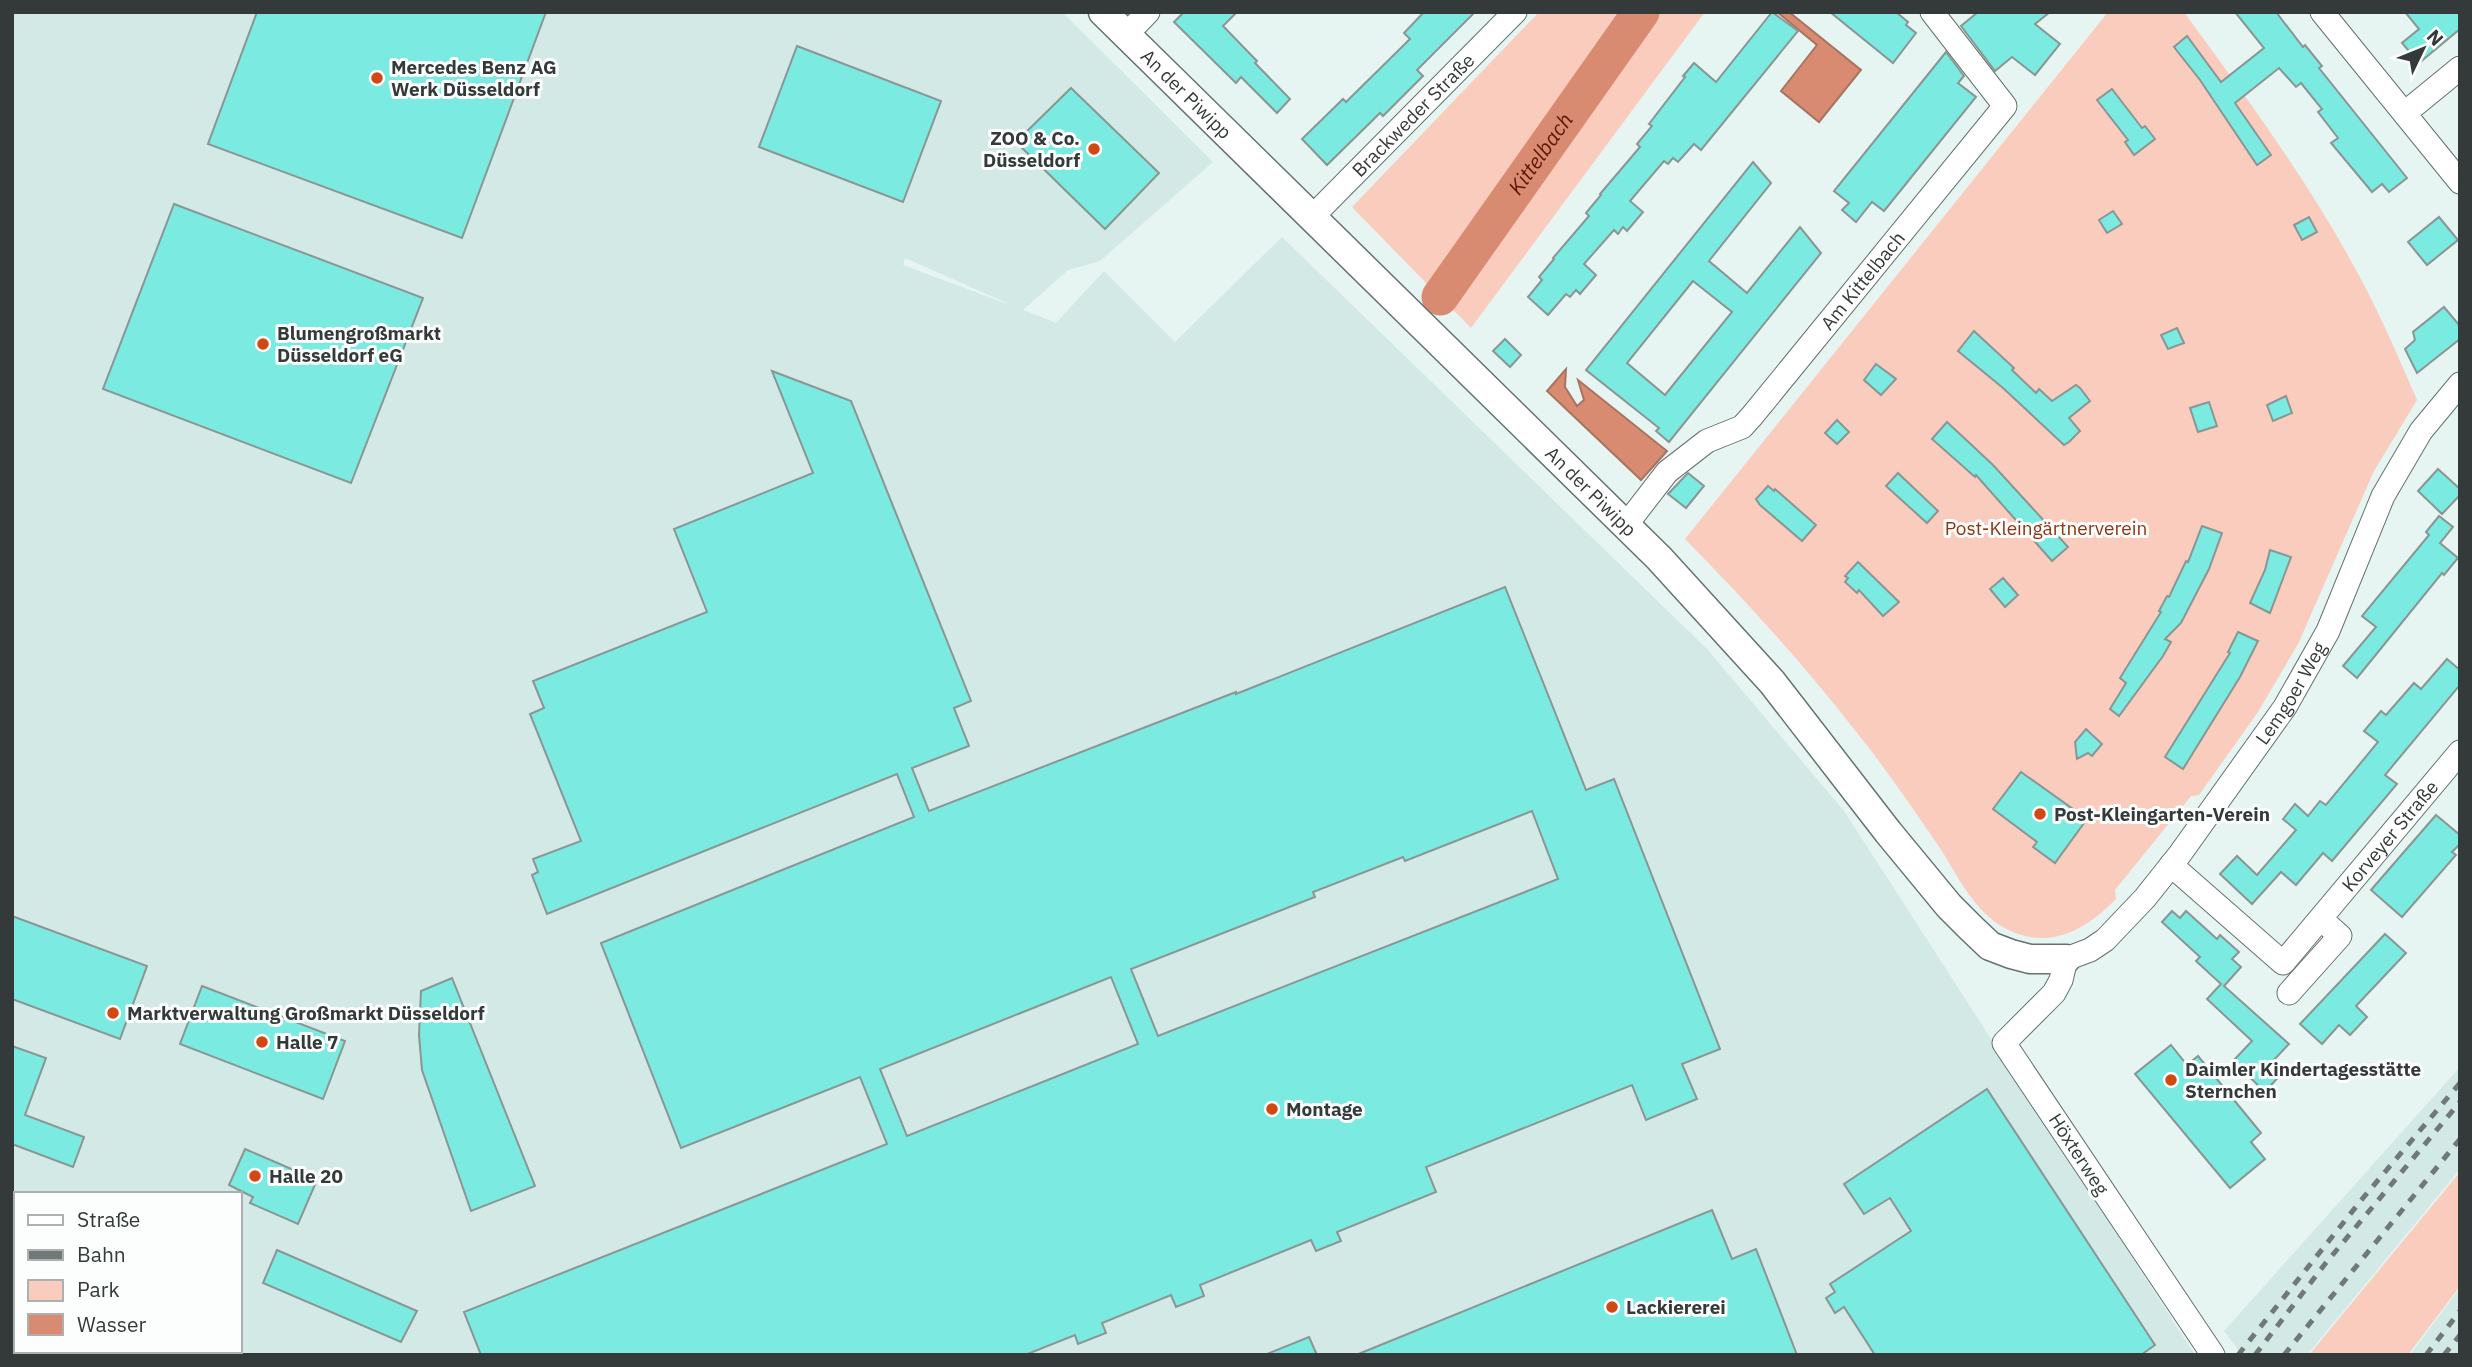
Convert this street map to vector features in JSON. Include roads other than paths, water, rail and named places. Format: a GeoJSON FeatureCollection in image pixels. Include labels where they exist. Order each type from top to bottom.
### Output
{"type":"FeatureCollection","features":[{"type":"Feature","properties":{"kind":"street","name":"An der Piwipp"},"geometry":{"type":"LineString","coordinates":[[1103,12],[1659,558],[1772,682],[1888,832],[1963,921],[1990,946],[2011,954],[2030,959],[2066,959]]}},
{"type":"Feature","properties":{"kind":"street"},"geometry":{"type":"LineString","coordinates":[[1126,35],[1148,12]]}},
{"type":"Feature","properties":{"kind":"street","name":"Brackweder Straße"},"geometry":{"type":"LineString","coordinates":[[1311,218],[1516,12]]}},
{"type":"Feature","properties":{"kind":"street","name":"Am Kittelbach"},"geometry":{"type":"LineString","coordinates":[[1626,525],[1667,471],[1707,442],[1742,427],[1747,422],[2005,106],[1932,12]]}},
{"type":"Feature","properties":{"kind":"street"},"geometry":{"type":"LineString","coordinates":[[2322,12],[2460,181]]}},
{"type":"Feature","properties":{"kind":"street"},"geometry":{"type":"LineString","coordinates":[[2405,113],[2460,68]]}},
{"type":"Feature","properties":{"kind":"street","name":"Lemgoer Weg"},"geometry":{"type":"LineString","coordinates":[[2066,959],[2090,950],[2105,940],[2145,898],[2285,706],[2328,631],[2383,496],[2421,431],[2460,384]]}},
{"type":"Feature","properties":{"kind":"street","name":"Korveyer Straße"},"geometry":{"type":"LineString","coordinates":[[2283,963],[2460,752]]}},
{"type":"Feature","properties":{"kind":"street"},"geometry":{"type":"LineString","coordinates":[[2171,865],[2283,963],[2296,986],[2340,936],[2321,919]]}},
{"type":"Feature","properties":{"kind":"street","name":"Höxterweg"},"geometry":{"type":"LineString","coordinates":[[2066,959],[2061,981],[2054,993],[2004,1043],[2207,1347]]}},
{"type":"Feature","properties":{"kind":"water"},"geometry":{"type":"Polygon","coordinates":[[[1777,12],[1789,12],[1861,70],[1819,122],[1781,91],[1817,45],[1777,12]]]}},
{"type":"Feature","properties":{"kind":"water"},"geometry":{"type":"Polygon","coordinates":[[[1566,369],[1565,387],[1577,406],[1584,400],[1578,380],[1667,451],[1641,480],[1547,391],[1566,369]]]}},
{"type":"Feature","properties":{"kind":"waterway","name":"Kittelbach"},"geometry":{"type":"LineString","coordinates":[[1440,297],[1641,12]]}},
{"type":"Feature","properties":{"kind":"railway"},"geometry":{"type":"LineString","coordinates":[[2238,1355],[2363,1198],[2460,1083]]}},
{"type":"Feature","properties":{"kind":"railway"},"geometry":{"type":"LineString","coordinates":[[2255,1355],[2325,1264],[2460,1102]]}},
{"type":"Feature","properties":{"kind":"railway"},"geometry":{"type":"LineString","coordinates":[[2284,1355],[2460,1139]]}},
{"type":"Feature","properties":{"kind":"railway"},"geometry":{"type":"LineString","coordinates":[[2426,1355],[2460,1311]]}},
{"type":"Feature","properties":{"kind":"railway"},"geometry":{"type":"LineString","coordinates":[[2444,1355],[2460,1335]]}},
{"type":"Feature","properties":{"kind":"place","name":"Mercedes Benz AG Werk Düsseldorf"},"geometry":{"type":"Point","coordinates":[377,78]}},
{"type":"Feature","properties":{"kind":"place","name":"ZOO & Co. Düsseldorf"},"geometry":{"type":"Point","coordinates":[1094,149]}},
{"type":"Feature","properties":{"kind":"place","name":"Blumengroßmarkt Düsseldorf eG"},"geometry":{"type":"Point","coordinates":[263,344]}},
{"type":"Feature","properties":{"kind":"place","name":"Post-Kleingarten-Verein"},"geometry":{"type":"Point","coordinates":[2040,814]}},
{"type":"Feature","properties":{"kind":"place","name":"Marktverwaltung Großmarkt Düsseldorf"},"geometry":{"type":"Point","coordinates":[113,1013]}},
{"type":"Feature","properties":{"kind":"place","name":"Halle 7"},"geometry":{"type":"Point","coordinates":[262,1042]}},
{"type":"Feature","properties":{"kind":"place","name":"Daimler Kindertagesstätte Sternchen"},"geometry":{"type":"Point","coordinates":[2171,1080]}},
{"type":"Feature","properties":{"kind":"place","name":"Montage"},"geometry":{"type":"Point","coordinates":[1272,1109]}},
{"type":"Feature","properties":{"kind":"place","name":"Halle 20"},"geometry":{"type":"Point","coordinates":[255,1176]}},
{"type":"Feature","properties":{"kind":"place","name":"Lackiererei"},"geometry":{"type":"Point","coordinates":[1612,1307]}},
{"type":"Feature","properties":{"kind":"park label","name":"Post-Kleingärtnerverein"},"geometry":{"type":"Point","coordinates":[2046,528]}}]}
